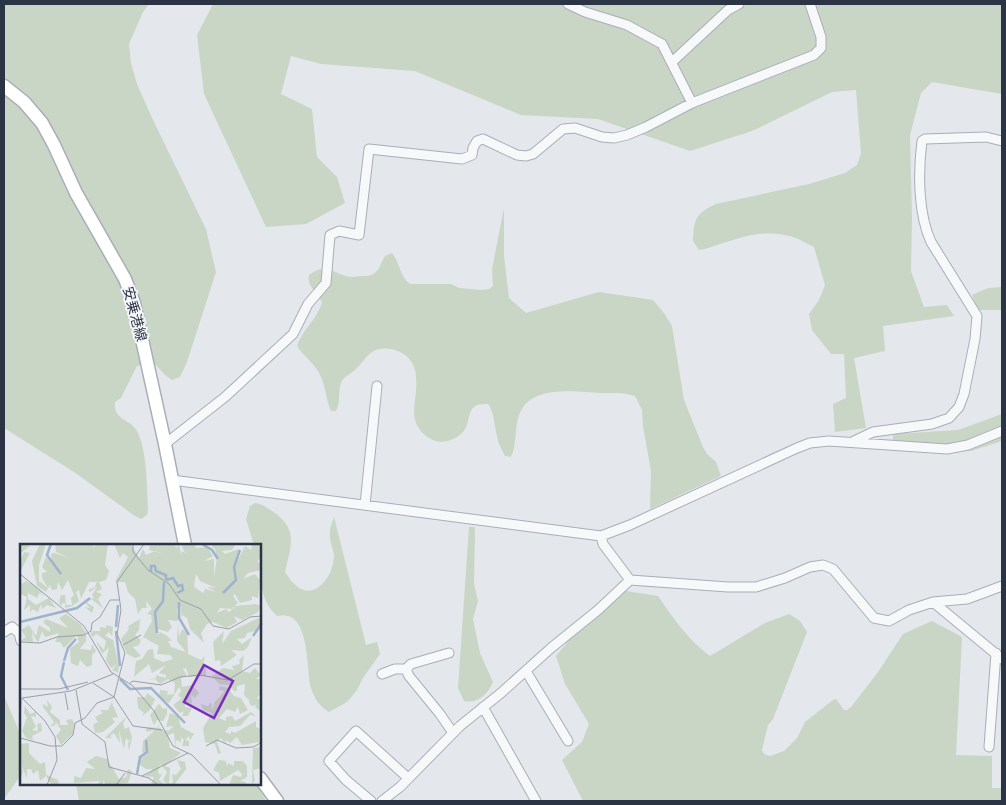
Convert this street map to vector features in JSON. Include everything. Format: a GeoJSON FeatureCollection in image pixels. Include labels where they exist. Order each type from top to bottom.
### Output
{"type":"FeatureCollection","features":[{"type":"Feature","properties":{"kind":"main road","name":"安乗港線"},"geometry":{"type":"LineString","coordinates":[[4,86],[24,102],[42,123],[76,193],[125,279],[134,303],[185,544]]}},
{"type":"Feature","properties":{"kind":"main road"},"geometry":{"type":"LineString","coordinates":[[261,779],[277,801]]}},
{"type":"Feature","properties":{"kind":"street"},"geometry":{"type":"LineString","coordinates":[[568,4],[585,12],[627,25],[662,44],[692,103]]}},
{"type":"Feature","properties":{"kind":"street"},"geometry":{"type":"LineString","coordinates":[[672,62],[728,10],[739,4]]}},
{"type":"Feature","properties":{"kind":"street"},"geometry":{"type":"LineString","coordinates":[[165,444],[225,396],[293,334],[308,304],[326,283],[330,235],[339,232],[359,235],[369,149],[462,159],[472,155],[477,141],[483,139],[517,155],[526,156],[533,154],[563,128],[575,128],[602,137],[614,138],[627,135],[692,103],[814,55],[821,48],[821,37],[810,4]]}},
{"type":"Feature","properties":{"kind":"street"},"geometry":{"type":"LineString","coordinates":[[851,442],[873,432],[932,424],[949,418],[959,407],[964,394],[975,339],[977,316],[926,232],[921,197],[919,158],[922,141],[925,139],[986,137],[1002,141]]}},
{"type":"Feature","properties":{"kind":"street"},"geometry":{"type":"LineString","coordinates":[[365,505],[377,386]]}},
{"type":"Feature","properties":{"kind":"street"},"geometry":{"type":"LineString","coordinates":[[172,480],[601,536],[630,525],[810,443],[829,441],[947,448],[968,445],[1002,431]]}},
{"type":"Feature","properties":{"kind":"street"},"geometry":{"type":"LineString","coordinates":[[601,536],[603,544],[630,580]]}},
{"type":"Feature","properties":{"kind":"street"},"geometry":{"type":"LineString","coordinates":[[382,801],[400,787],[453,733],[598,610],[630,580],[728,587],[756,587],[785,578],[810,567],[823,565],[833,569],[874,618],[888,621],[909,610],[933,602],[967,599],[1002,586]]}},
{"type":"Feature","properties":{"kind":"street"},"geometry":{"type":"LineString","coordinates":[[933,602],[999,656],[989,747]]}},
{"type":"Feature","properties":{"kind":"street"},"geometry":{"type":"LineString","coordinates":[[4,632],[12,627],[19,632],[20,636]]}},
{"type":"Feature","properties":{"kind":"street"},"geometry":{"type":"LineString","coordinates":[[382,674],[395,669],[406,669],[411,664],[449,653]]}},
{"type":"Feature","properties":{"kind":"street"},"geometry":{"type":"LineString","coordinates":[[406,669],[408,676],[440,714],[453,733]]}},
{"type":"Feature","properties":{"kind":"street"},"geometry":{"type":"LineString","coordinates":[[526,671],[568,741]]}},
{"type":"Feature","properties":{"kind":"street"},"geometry":{"type":"LineString","coordinates":[[484,707],[536,801]]}},
{"type":"Feature","properties":{"kind":"street"},"geometry":{"type":"LineString","coordinates":[[371,801],[346,780],[330,760],[356,731],[408,778]]}},
{"type":"Feature","properties":{"kind":"green space"},"geometry":{"type":"Polygon","coordinates":[[[4,4],[149,4],[143,12],[129,44],[131,63],[137,84],[153,120],[206,229],[216,272],[187,362],[180,377],[172,380],[154,363],[137,366],[121,398],[115,402],[117,413],[137,431],[143,448],[148,509],[147,515],[141,519],[74,472],[4,428],[4,4]]]}},
{"type":"Feature","properties":{"kind":"green space"},"geometry":{"type":"Polygon","coordinates":[[[213,4],[1002,4],[1002,94],[932,82],[921,93],[910,135],[911,271],[924,307],[947,305],[954,316],[883,326],[885,351],[854,358],[866,428],[835,432],[833,404],[846,398],[844,354],[831,354],[812,330],[809,314],[819,300],[825,285],[814,247],[793,237],[770,233],[748,236],[699,250],[693,241],[697,218],[716,204],[809,184],[845,173],[857,165],[861,153],[856,90],[832,92],[752,131],[690,151],[598,119],[521,115],[415,71],[321,64],[291,56],[281,94],[312,109],[317,157],[337,177],[345,203],[306,224],[266,227],[204,94],[197,35],[213,4]]]}},
{"type":"Feature","properties":{"kind":"green space"},"geometry":{"type":"Polygon","coordinates":[[[504,208],[504,256],[509,298],[526,313],[599,292],[653,300],[664,313],[672,326],[684,400],[703,447],[707,454],[716,462],[721,476],[650,509],[651,471],[642,410],[635,396],[622,393],[558,392],[537,396],[528,401],[519,415],[511,457],[505,456],[500,446],[493,416],[488,404],[477,405],[472,409],[465,429],[454,439],[440,442],[432,440],[420,430],[415,420],[416,373],[414,366],[407,356],[392,349],[381,349],[372,352],[356,369],[344,378],[340,386],[338,407],[336,411],[331,411],[319,372],[297,346],[322,303],[309,282],[309,275],[322,269],[327,269],[351,277],[370,275],[378,270],[385,256],[392,253],[404,278],[410,284],[451,284],[459,288],[489,289],[493,286],[492,269],[504,208]]]}},
{"type":"Feature","properties":{"kind":"green space"},"geometry":{"type":"Polygon","coordinates":[[[1002,287],[1002,310],[978,310],[972,295],[988,288],[1002,287]]]}},
{"type":"Feature","properties":{"kind":"green space"},"geometry":{"type":"Polygon","coordinates":[[[1002,414],[1002,441],[971,451],[893,451],[893,434],[958,430],[1002,414]]]}},
{"type":"Feature","properties":{"kind":"green space"},"geometry":{"type":"Polygon","coordinates":[[[255,503],[262,505],[281,518],[286,524],[290,531],[291,546],[285,572],[296,586],[308,591],[318,588],[331,571],[334,555],[330,532],[334,517],[366,645],[377,642],[380,654],[347,702],[329,712],[318,702],[311,688],[305,642],[296,621],[288,616],[277,616],[266,601],[261,583],[261,544],[254,544],[246,519],[250,506],[255,503]]]}},
{"type":"Feature","properties":{"kind":"green space"},"geometry":{"type":"Polygon","coordinates":[[[469,527],[475,527],[474,584],[478,601],[473,619],[480,653],[493,682],[482,697],[469,702],[464,701],[458,688],[469,527]]]}},
{"type":"Feature","properties":{"kind":"green space"},"geometry":{"type":"Polygon","coordinates":[[[626,591],[658,596],[688,636],[710,656],[765,623],[789,614],[800,621],[807,632],[773,719],[768,725],[762,750],[764,754],[770,756],[784,751],[797,738],[805,722],[833,700],[836,699],[844,710],[851,707],[878,672],[903,634],[932,621],[962,637],[956,755],[992,756],[992,788],[1002,788],[1002,801],[583,801],[562,760],[582,742],[589,724],[565,684],[556,656],[570,639],[626,591]]]}},
{"type":"Feature","properties":{"kind":"green space"},"geometry":{"type":"Polygon","coordinates":[[[4,681],[5,698],[20,734],[20,776],[4,799],[4,681]]]}},
{"type":"Feature","properties":{"kind":"green space"},"geometry":{"type":"Polygon","coordinates":[[[76,785],[258,785],[266,801],[79,801],[76,785]]]}}]}
